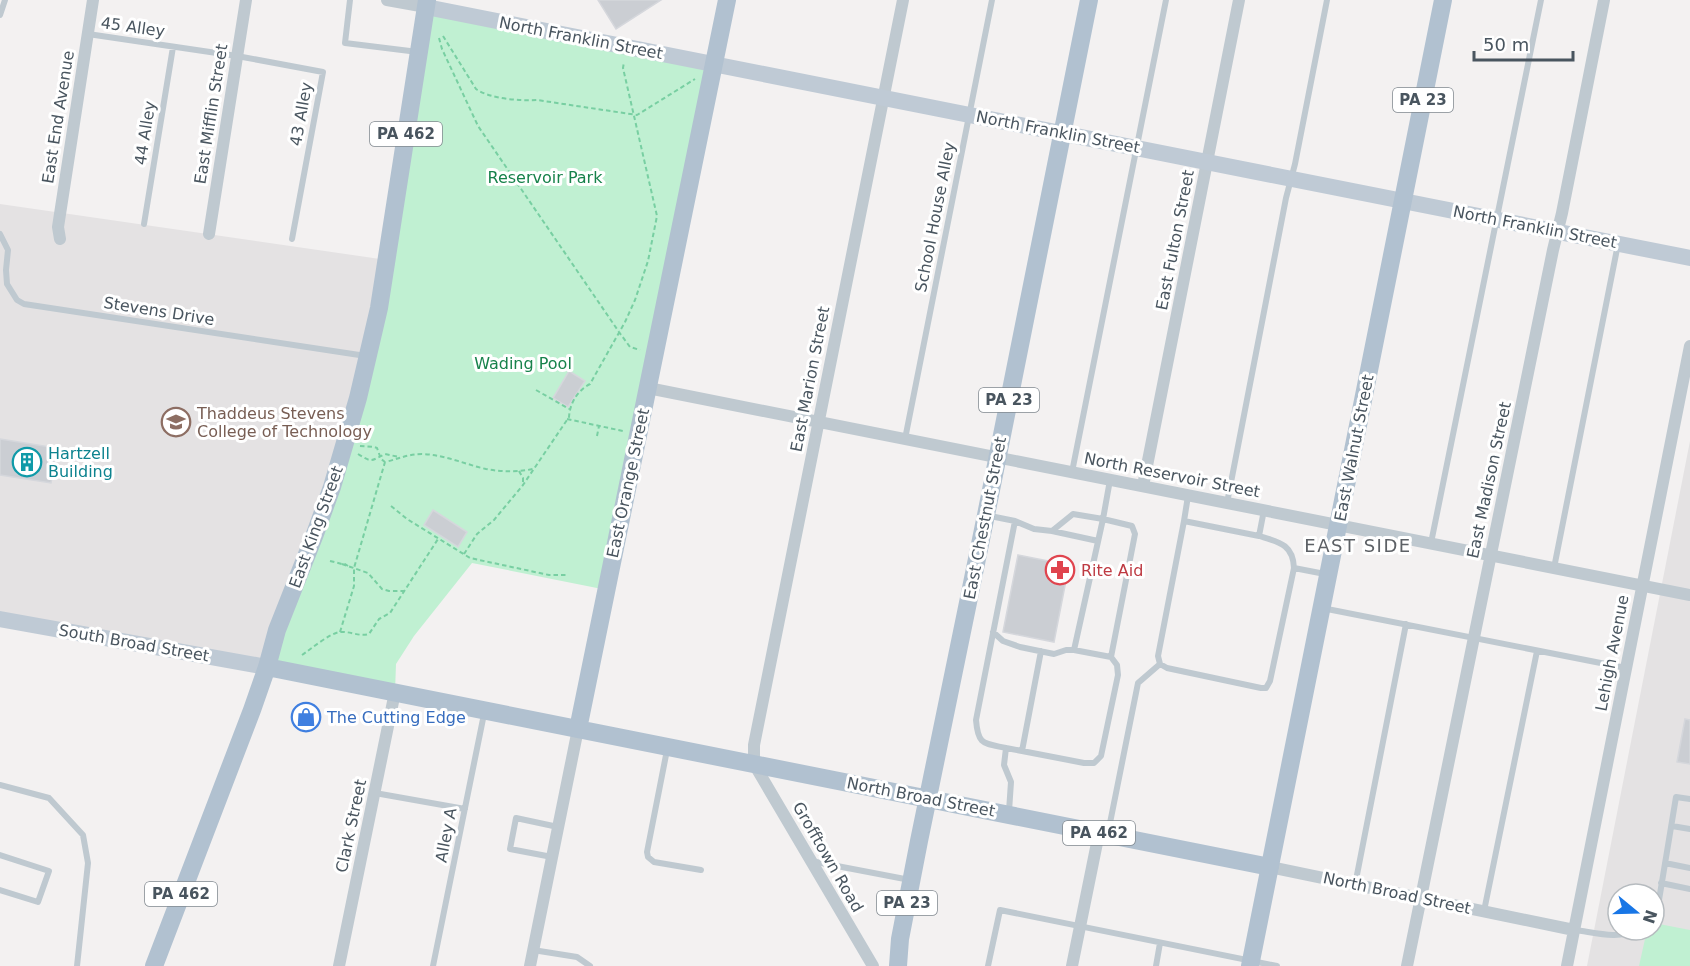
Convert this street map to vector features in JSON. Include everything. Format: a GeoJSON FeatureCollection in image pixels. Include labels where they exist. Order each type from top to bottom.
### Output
{"type":"FeatureCollection","features":[{"type":"Feature","properties":{"kind":"main road","name":"East Orange Street"},"geometry":{"type":"LineString","coordinates":[[578,729],[727,0]]}},
{"type":"Feature","properties":{"kind":"main road","name":"East Chestnut Street"},"geometry":{"type":"LineString","coordinates":[[898,966],[900,939],[911,880],[1089,0]]}},
{"type":"Feature","properties":{"kind":"main road","name":"East Walnut Street"},"geometry":{"type":"LineString","coordinates":[[1251,964],[1443,0]]}},
{"type":"Feature","properties":{"kind":"main road","name":"East King Street"},"geometry":{"type":"LineString","coordinates":[[154,966],[267,667],[277,630],[315,534],[345,446],[369,357],[384,279],[427,4]]}},
{"type":"Feature","properties":{"kind":"main road","name":"North Franklin Street"},"geometry":{"type":"LineString","coordinates":[[427,4],[883,98],[1690,258]]}},
{"type":"Feature","properties":{"kind":"main road","name":"South Broad Street"},"geometry":{"type":"LineString","coordinates":[[0,619],[267,667]]}},
{"type":"Feature","properties":{"kind":"main road","name":"North Broad Street"},"geometry":{"type":"LineString","coordinates":[[267,667],[1270,867]]}},
{"type":"Feature","properties":{"kind":"street","name":"East End Avenue"},"geometry":{"type":"LineString","coordinates":[[60,240],[58,227],[93,0]]}},
{"type":"Feature","properties":{"kind":"street","name":"East Mifflin Street"},"geometry":{"type":"LineString","coordinates":[[209,234],[246,0]]}},
{"type":"Feature","properties":{"kind":"street"},"geometry":{"type":"LineString","coordinates":[[387,0],[427,4]]}},
{"type":"Feature","properties":{"kind":"street","name":"East Marion Street"},"geometry":{"type":"LineString","coordinates":[[754,764],[755,740],[903,0]]}},
{"type":"Feature","properties":{"kind":"street","name":"East Fulton Street"},"geometry":{"type":"LineString","coordinates":[[1143,486],[1239,0]]}},
{"type":"Feature","properties":{"kind":"street","name":"East Madison Street"},"geometry":{"type":"LineString","coordinates":[[1407,966],[1604,0]]}},
{"type":"Feature","properties":{"kind":"street","name":"Lehigh Avenue"},"geometry":{"type":"LineString","coordinates":[[1567,966],[1690,346]]}},
{"type":"Feature","properties":{"kind":"street","name":"North Reservoir Street"},"geometry":{"type":"LineString","coordinates":[[648,388],[1690,595]]}},
{"type":"Feature","properties":{"kind":"street","name":"Clark Street"},"geometry":{"type":"LineString","coordinates":[[339,966],[395,692]]}},
{"type":"Feature","properties":{"kind":"street","name":"East Orange Street"},"geometry":{"type":"LineString","coordinates":[[530,966],[578,729]]}},
{"type":"Feature","properties":{"kind":"street","name":"Grofftown Road"},"geometry":{"type":"LineString","coordinates":[[754,764],[873,966]]}},
{"type":"Feature","properties":{"kind":"street"},"geometry":{"type":"LineString","coordinates":[[1072,966],[1104,834]]}},
{"type":"Feature","properties":{"kind":"street","name":"North Broad Street"},"geometry":{"type":"LineString","coordinates":[[1270,867],[1574,930]]}},
{"type":"Feature","properties":{"kind":"lane"},"geometry":{"type":"LineString","coordinates":[[0,15],[6,0]]}},
{"type":"Feature","properties":{"kind":"lane"},"geometry":{"type":"LineString","coordinates":[[350,0],[345,43],[419,52]]}},
{"type":"Feature","properties":{"kind":"lane","name":"School House Alley"},"geometry":{"type":"LineString","coordinates":[[905,439],[992,0]]}},
{"type":"Feature","properties":{"kind":"lane"},"geometry":{"type":"LineString","coordinates":[[1072,472],[1166,0]]}},
{"type":"Feature","properties":{"kind":"lane"},"geometry":{"type":"LineString","coordinates":[[1227,503],[1327,0]]}},
{"type":"Feature","properties":{"kind":"lane"},"geometry":{"type":"LineString","coordinates":[[1431,543],[1541,0]]}},
{"type":"Feature","properties":{"kind":"lane","name":"45 Alley"},"geometry":{"type":"LineString","coordinates":[[88,34],[173,47]]}},
{"type":"Feature","properties":{"kind":"lane","name":"43 Alley"},"geometry":{"type":"LineString","coordinates":[[173,47],[323,72],[292,239]]}},
{"type":"Feature","properties":{"kind":"lane","name":"44 Alley"},"geometry":{"type":"LineString","coordinates":[[144,224],[173,47]]}},
{"type":"Feature","properties":{"kind":"lane","name":"Stevens Drive"},"geometry":{"type":"LineString","coordinates":[[0,234],[8,250],[7,284],[17,300],[24,304],[369,357]]}},
{"type":"Feature","properties":{"kind":"lane"},"geometry":{"type":"LineString","coordinates":[[1554,568],[1618,244]]}},
{"type":"Feature","properties":{"kind":"lane"},"geometry":{"type":"LineString","coordinates":[[1074,651],[1110,480]]}},
{"type":"Feature","properties":{"kind":"lane"},"geometry":{"type":"LineString","coordinates":[[1184,521],[1259,536],[1284,544],[1294,557],[1294,568],[1270,681],[1266,688],[1167,668],[1160,664],[1158,656],[1188,495]]}},
{"type":"Feature","properties":{"kind":"lane"},"geometry":{"type":"LineString","coordinates":[[1259,536],[1264,510]]}},
{"type":"Feature","properties":{"kind":"lane"},"geometry":{"type":"LineString","coordinates":[[1052,531],[1073,514],[1132,526],[1135,534],[1111,657]]}},
{"type":"Feature","properties":{"kind":"lane"},"geometry":{"type":"LineString","coordinates":[[986,515],[1015,521],[1034,529],[1098,541]]}},
{"type":"Feature","properties":{"kind":"lane"},"geometry":{"type":"LineString","coordinates":[[993,632],[1003,641],[1020,647],[1054,654],[1066,650],[1111,657],[1118,665],[1118,675],[1101,756],[1094,763],[984,743],[977,735],[976,720],[993,632],[1015,521]]}},
{"type":"Feature","properties":{"kind":"lane"},"geometry":{"type":"LineString","coordinates":[[1294,568],[1328,575]]}},
{"type":"Feature","properties":{"kind":"lane"},"geometry":{"type":"LineString","coordinates":[[1322,608],[1626,668]]}},
{"type":"Feature","properties":{"kind":"lane"},"geometry":{"type":"LineString","coordinates":[[1355,885],[1406,624]]}},
{"type":"Feature","properties":{"kind":"lane"},"geometry":{"type":"LineString","coordinates":[[1022,751],[1041,651]]}},
{"type":"Feature","properties":{"kind":"lane"},"geometry":{"type":"LineString","coordinates":[[1484,911],[1537,651]]}},
{"type":"Feature","properties":{"kind":"lane"},"geometry":{"type":"LineString","coordinates":[[1104,834],[1138,683],[1160,664]]}},
{"type":"Feature","properties":{"kind":"lane","name":"Alley A"},"geometry":{"type":"LineString","coordinates":[[433,966],[485,710]]}},
{"type":"Feature","properties":{"kind":"lane"},"geometry":{"type":"LineString","coordinates":[[668,747],[648,857],[654,862],[701,870]]}},
{"type":"Feature","properties":{"kind":"lane"},"geometry":{"type":"LineString","coordinates":[[1006,748],[1005,765],[1011,782],[1009,815]]}},
{"type":"Feature","properties":{"kind":"lane"},"geometry":{"type":"LineString","coordinates":[[0,785],[49,798],[82,835],[88,863],[77,966]]}},
{"type":"Feature","properties":{"kind":"lane"},"geometry":{"type":"LineString","coordinates":[[375,793],[465,809]]}},
{"type":"Feature","properties":{"kind":"lane"},"geometry":{"type":"LineString","coordinates":[[1662,882],[1676,797],[1690,799]]}},
{"type":"Feature","properties":{"kind":"lane"},"geometry":{"type":"LineString","coordinates":[[552,857],[510,849],[516,818],[558,827]]}},
{"type":"Feature","properties":{"kind":"lane"},"geometry":{"type":"LineString","coordinates":[[1672,826],[1690,829]]}},
{"type":"Feature","properties":{"kind":"lane"},"geometry":{"type":"LineString","coordinates":[[0,855],[49,871],[38,902],[0,890]]}},
{"type":"Feature","properties":{"kind":"lane"},"geometry":{"type":"LineString","coordinates":[[811,861],[911,880]]}},
{"type":"Feature","properties":{"kind":"lane"},"geometry":{"type":"LineString","coordinates":[[1665,863],[1690,868]]}},
{"type":"Feature","properties":{"kind":"lane"},"geometry":{"type":"LineString","coordinates":[[1666,884],[1690,889]]}},
{"type":"Feature","properties":{"kind":"lane"},"geometry":{"type":"LineString","coordinates":[[988,966],[999,910],[1251,964],[1277,966]]}},
{"type":"Feature","properties":{"kind":"lane"},"geometry":{"type":"LineString","coordinates":[[1574,930],[1606,933]]}},
{"type":"Feature","properties":{"kind":"lane"},"geometry":{"type":"LineString","coordinates":[[1156,966],[1160,943]]}},
{"type":"Feature","properties":{"kind":"lane"},"geometry":{"type":"LineString","coordinates":[[533,950],[577,957],[590,966]]}},
{"type":"Feature","properties":{"kind":"path"},"geometry":{"type":"LineString","coordinates":[[443,36],[476,89],[483,93],[634,116],[691,82]]}},
{"type":"Feature","properties":{"kind":"path"},"geometry":{"type":"LineString","coordinates":[[439,38],[478,126],[619,332],[630,347],[640,350]]}},
{"type":"Feature","properties":{"kind":"path"},"geometry":{"type":"LineString","coordinates":[[464,554],[477,534],[502,511],[523,485],[567,419],[569,409],[581,389],[590,384],[635,300],[648,261],[657,216],[623,68]]}},
{"type":"Feature","properties":{"kind":"path"},"geometry":{"type":"LineString","coordinates":[[536,390],[569,409]]}},
{"type":"Feature","properties":{"kind":"path"},"geometry":{"type":"LineString","coordinates":[[567,419],[638,434]]}},
{"type":"Feature","properties":{"kind":"path"},"geometry":{"type":"LineString","coordinates":[[597,436],[598,426]]}},
{"type":"Feature","properties":{"kind":"path"},"geometry":{"type":"LineString","coordinates":[[340,632],[354,586],[354,568],[385,462],[374,447],[345,446]]}},
{"type":"Feature","properties":{"kind":"path"},"geometry":{"type":"LineString","coordinates":[[345,446],[369,461],[388,454],[399,457]]}},
{"type":"Feature","properties":{"kind":"path"},"geometry":{"type":"LineString","coordinates":[[385,462],[412,454],[456,459],[489,470],[534,469]]}},
{"type":"Feature","properties":{"kind":"path"},"geometry":{"type":"LineString","coordinates":[[519,471],[523,478],[523,485]]}},
{"type":"Feature","properties":{"kind":"path"},"geometry":{"type":"LineString","coordinates":[[391,506],[438,539],[474,559],[549,575],[568,575]]}},
{"type":"Feature","properties":{"kind":"path"},"geometry":{"type":"LineString","coordinates":[[303,655],[335,633],[369,634],[380,619],[390,613],[438,539]]}},
{"type":"Feature","properties":{"kind":"path"},"geometry":{"type":"LineString","coordinates":[[330,561],[368,573],[382,589],[404,591]]}},
{"type":"Feature","properties":{"kind":"shaded area","name":"Thaddeus Stevens College of Technology"},"geometry":{"type":"Polygon","coordinates":[[[0,204],[387,260],[379,308],[267,667],[0,619],[0,204]]]}},
{"type":"Feature","properties":{"kind":"shaded area"},"geometry":{"type":"Polygon","coordinates":[[[1690,441],[1690,966],[1587,966],[1690,441]]]}},
{"type":"Feature","properties":{"kind":"green space","name":"Reservoir Park"},"geometry":{"type":"Polygon","coordinates":[[[426,7],[714,64],[607,590],[472,563],[414,636],[396,664],[395,692],[267,667],[345,446],[426,7]]]}},
{"type":"Feature","properties":{"kind":"green space"},"geometry":{"type":"Polygon","coordinates":[[[1666,925],[1690,930],[1690,966],[1639,966],[1644,942],[1666,942],[1666,925]]]}},
{"type":"Feature","properties":{"kind":"building"},"geometry":{"type":"Polygon","coordinates":[[[598,0],[661,0],[616,29],[598,0]]]}},
{"type":"Feature","properties":{"kind":"building"},"geometry":{"type":"Polygon","coordinates":[[[569,371],[585,381],[568,407],[553,398],[569,371]]]}},
{"type":"Feature","properties":{"kind":"building","name":"Hartzell Building"},"geometry":{"type":"Polygon","coordinates":[[[0,439],[57,448],[51,483],[0,475],[0,439]]]}},
{"type":"Feature","properties":{"kind":"building"},"geometry":{"type":"Polygon","coordinates":[[[433,510],[467,532],[458,547],[424,525],[433,510]]]}},
{"type":"Feature","properties":{"kind":"building","name":"Rite Aid"},"geometry":{"type":"Polygon","coordinates":[[[1018,555],[1069,565],[1054,642],[1003,632],[1018,555]]]}},
{"type":"Feature","properties":{"kind":"building"},"geometry":{"type":"Polygon","coordinates":[[[1685,719],[1690,720],[1690,764],[1677,762],[1685,719]]]}},
{"type":"Feature","properties":{"kind":"place","name":"Thaddeus Stevens College of Technology"},"geometry":{"type":"Point","coordinates":[176,422]}},
{"type":"Feature","properties":{"kind":"place","name":"Hartzell Building"},"geometry":{"type":"Point","coordinates":[27,462]}},
{"type":"Feature","properties":{"kind":"place","name":"Rite Aid"},"geometry":{"type":"Point","coordinates":[1060,570]}},
{"type":"Feature","properties":{"kind":"place","name":"The Cutting Edge"},"geometry":{"type":"Point","coordinates":[306,717]}},
{"type":"Feature","properties":{"kind":"district","name":"EAST SIDE"},"geometry":{"type":"Point","coordinates":[1358,545]}},
{"type":"Feature","properties":{"kind":"park label","name":"Wading Pool"},"geometry":{"type":"Point","coordinates":[523,363]}}]}
